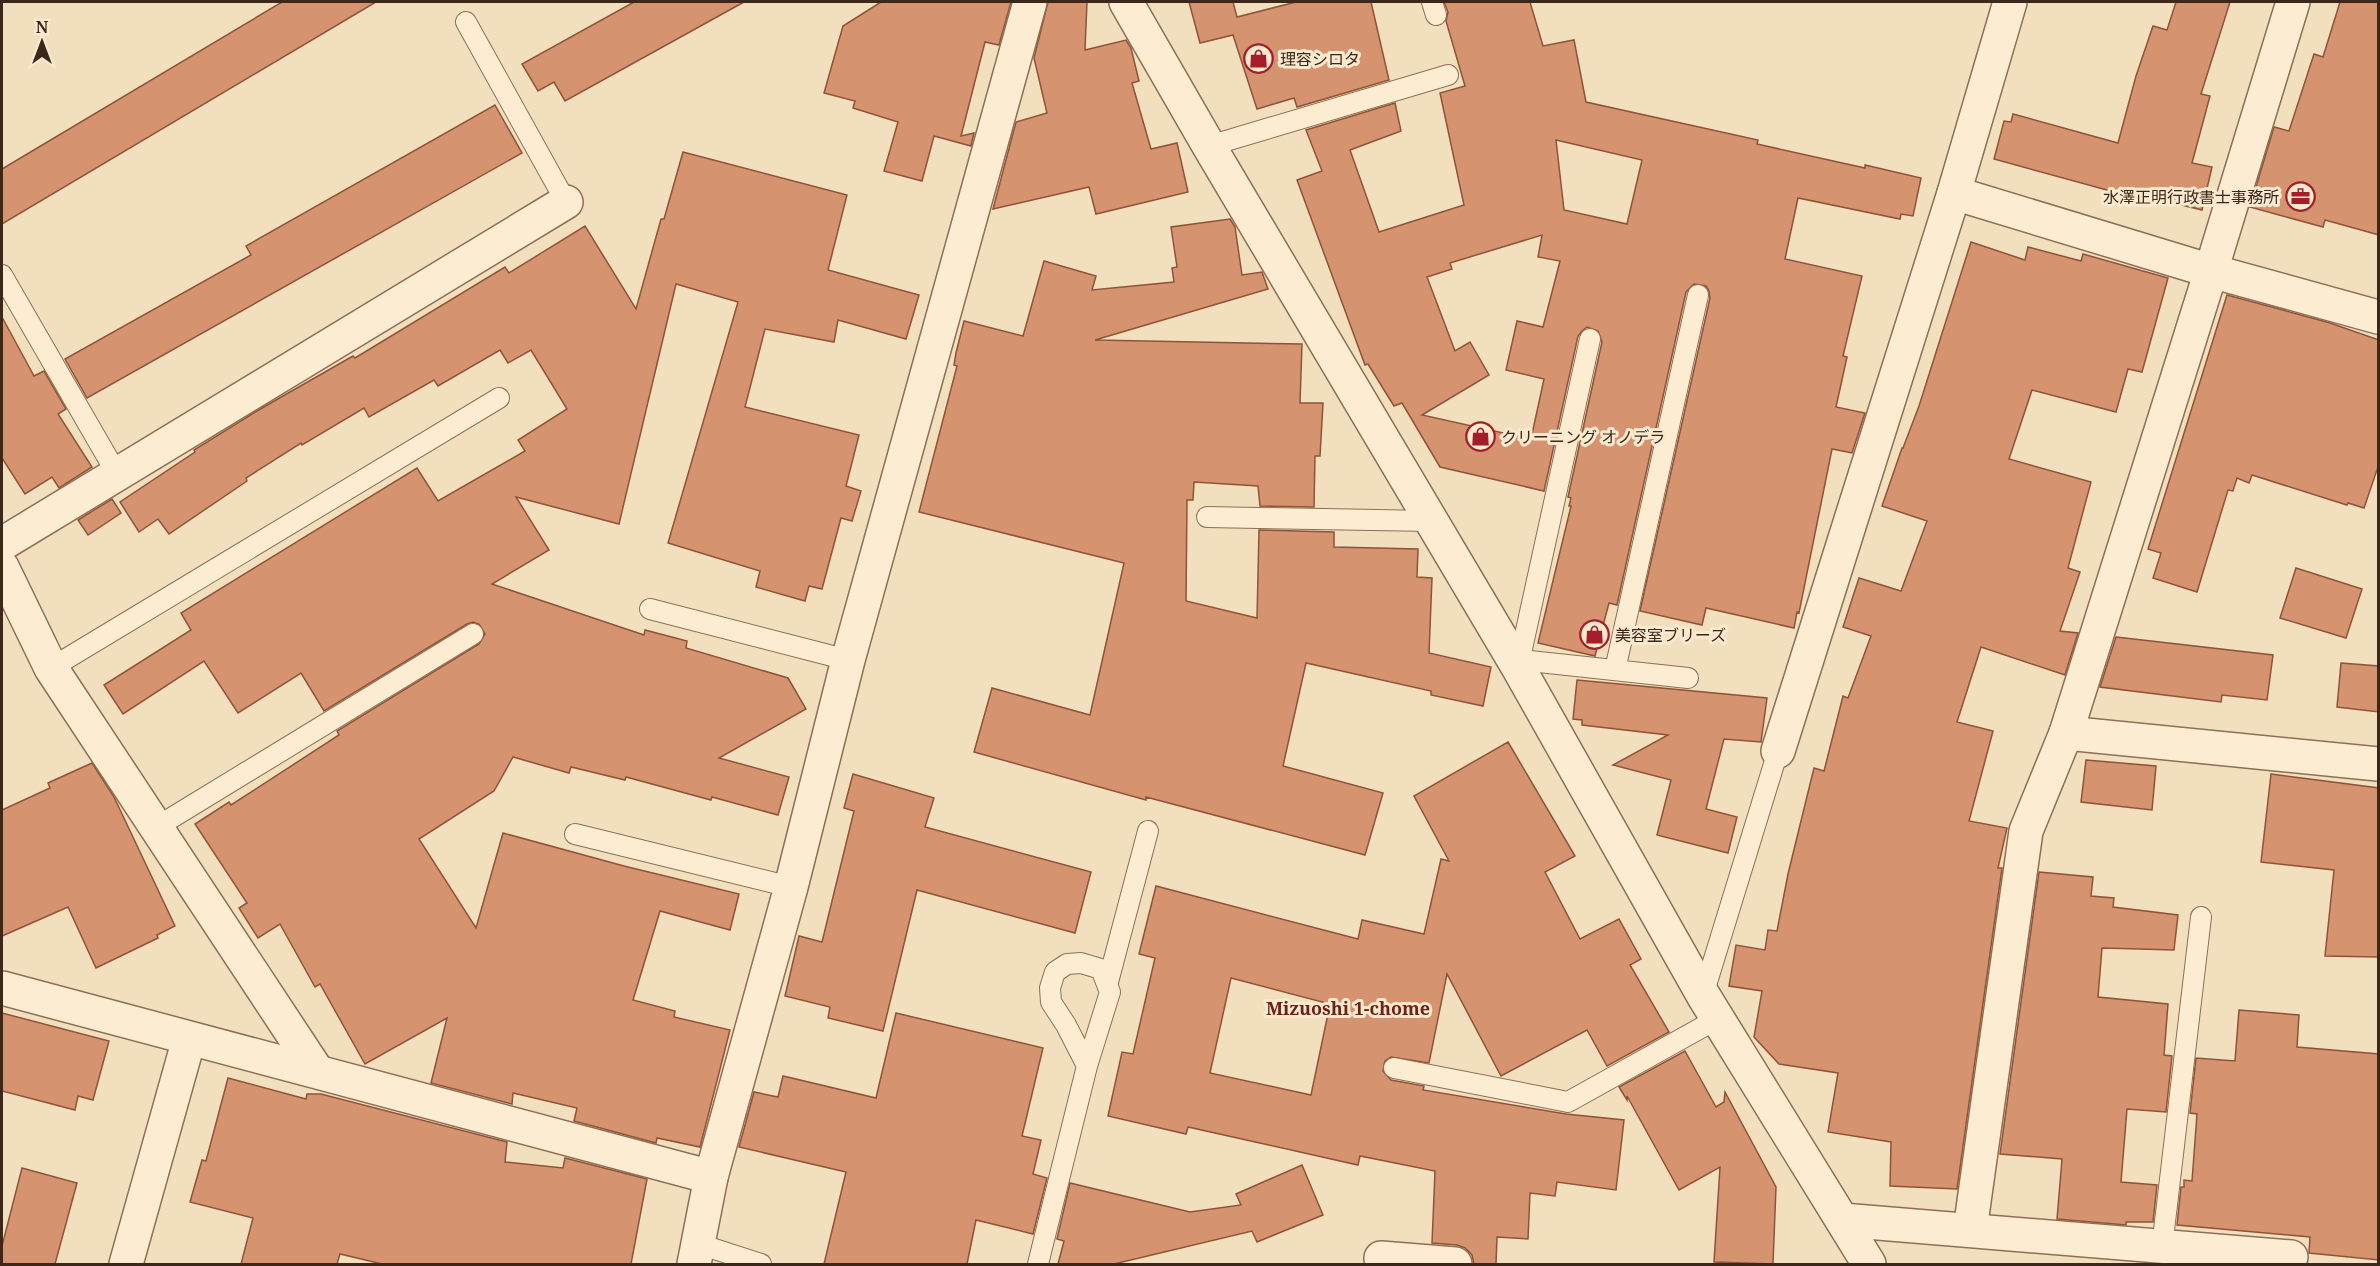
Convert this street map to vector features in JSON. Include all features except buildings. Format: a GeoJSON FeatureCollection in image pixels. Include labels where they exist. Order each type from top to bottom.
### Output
{"type":"FeatureCollection","features":[{"type":"Feature","properties":{"kind":"street"},"geometry":{"type":"LineString","coordinates":[[696,1254],[711,1177],[791,887],[848,660],[1030,2]]}},
{"type":"Feature","properties":{"kind":"street"},"geometry":{"type":"LineString","coordinates":[[1126,2],[1431,521],[1519,664],[1710,1007],[1869,1264]]}},
{"type":"Feature","properties":{"kind":"street"},"geometry":{"type":"LineString","coordinates":[[1778,751],[1954,193],[2010,2]]}},
{"type":"Feature","properties":{"kind":"street"},"geometry":{"type":"LineString","coordinates":[[1970,1230],[2026,831],[2067,733],[2293,2]]}},
{"type":"Feature","properties":{"kind":"street"},"geometry":{"type":"LineString","coordinates":[[1954,193],[2211,271],[2379,317]]}},
{"type":"Feature","properties":{"kind":"street"},"geometry":{"type":"LineString","coordinates":[[2,544],[566,202]]}},
{"type":"Feature","properties":{"kind":"street"},"geometry":{"type":"LineString","coordinates":[[2,567],[51,668],[317,1071]]}},
{"type":"Feature","properties":{"kind":"street"},"geometry":{"type":"LineString","coordinates":[[2067,733],[2379,764]]}},
{"type":"Feature","properties":{"kind":"street"},"geometry":{"type":"LineString","coordinates":[[2,988],[711,1177]]}},
{"type":"Feature","properties":{"kind":"street"},"geometry":{"type":"LineString","coordinates":[[126,1264],[189,1039]]}},
{"type":"Feature","properties":{"kind":"street"},"geometry":{"type":"LineString","coordinates":[[1842,1220],[2291,1257]]}},
{"type":"Feature","properties":{"kind":"street"},"geometry":{"type":"LineString","coordinates":[[1381,1258],[1455,1264]]}},
{"type":"Feature","properties":{"kind":"lane"},"geometry":{"type":"LineString","coordinates":[[466,22],[566,202]]}},
{"type":"Feature","properties":{"kind":"lane"},"geometry":{"type":"LineString","coordinates":[[1209,146],[1448,75]]}},
{"type":"Feature","properties":{"kind":"lane"},"geometry":{"type":"LineString","coordinates":[[2,275],[117,474]]}},
{"type":"Feature","properties":{"kind":"lane"},"geometry":{"type":"LineString","coordinates":[[1615,670],[1698,295]]}},
{"type":"Feature","properties":{"kind":"lane"},"geometry":{"type":"LineString","coordinates":[[1590,339],[1519,664],[1615,670],[1688,678]]}},
{"type":"Feature","properties":{"kind":"lane"},"geometry":{"type":"LineString","coordinates":[[51,668],[499,398]]}},
{"type":"Feature","properties":{"kind":"lane"},"geometry":{"type":"LineString","coordinates":[[1206,517],[1431,521]]}},
{"type":"Feature","properties":{"kind":"lane"},"geometry":{"type":"LineString","coordinates":[[651,609],[848,660]]}},
{"type":"Feature","properties":{"kind":"lane"},"geometry":{"type":"LineString","coordinates":[[156,828],[473,634]]}},
{"type":"Feature","properties":{"kind":"lane"},"geometry":{"type":"LineString","coordinates":[[1394,1068],[1568,1102],[1710,1007],[1778,751]]}},
{"type":"Feature","properties":{"kind":"lane"},"geometry":{"type":"LineString","coordinates":[[1107,982],[1148,831]]}},
{"type":"Feature","properties":{"kind":"lane"},"geometry":{"type":"LineString","coordinates":[[574,834],[791,887]]}},
{"type":"Feature","properties":{"kind":"lane"},"geometry":{"type":"LineString","coordinates":[[2162,1247],[2201,917]]}},
{"type":"Feature","properties":{"kind":"lane"},"geometry":{"type":"LineString","coordinates":[[1038,1264],[1087,1066],[1110,992],[1101,969],[1081,963],[1067,964],[1055,972],[1050,988],[1051,1002],[1087,1066]]}},
{"type":"Feature","properties":{"kind":"lane"},"geometry":{"type":"LineString","coordinates":[[696,1254],[761,1264]]}},
{"type":"Feature","properties":{"kind":"place","name":"理容シロタ"},"geometry":{"type":"Point","coordinates":[1259,59]}},
{"type":"Feature","properties":{"kind":"place","name":"水澤正明行政書士事務所"},"geometry":{"type":"Point","coordinates":[2300,197]}},
{"type":"Feature","properties":{"kind":"place","name":"クリーニング オノデラ"},"geometry":{"type":"Point","coordinates":[1480,437]}},
{"type":"Feature","properties":{"kind":"place","name":"美容室ブリーズ"},"geometry":{"type":"Point","coordinates":[1594,635]}},
{"type":"Feature","properties":{"kind":"district","name":"Mizuoshi 1-chome"},"geometry":{"type":"Point","coordinates":[1348,1008]}}]}
